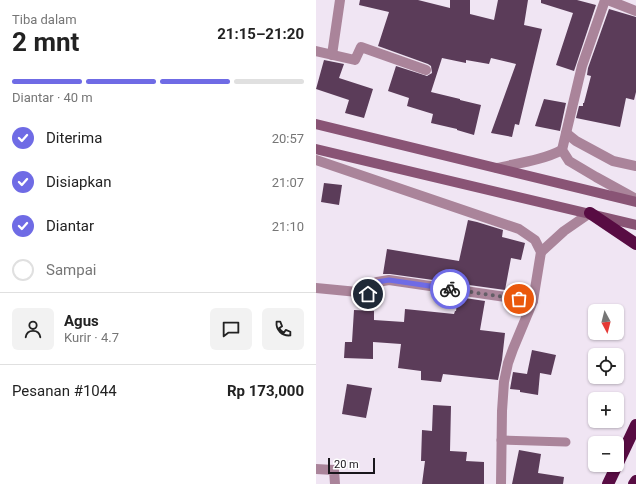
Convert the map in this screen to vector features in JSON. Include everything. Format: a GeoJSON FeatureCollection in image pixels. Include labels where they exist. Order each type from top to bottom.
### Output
{"type":"FeatureCollection","features":[{"type":"Feature","properties":{"kind":"highway"},"geometry":{"type":"LineString","coordinates":[[590,213],[636,244]]}},
{"type":"Feature","properties":{"kind":"highway"},"geometry":{"type":"LineString","coordinates":[[608,484],[636,425]]}},
{"type":"Feature","properties":{"kind":"main road"},"geometry":{"type":"LineString","coordinates":[[316,124],[636,200]]}},
{"type":"Feature","properties":{"kind":"main road"},"geometry":{"type":"LineString","coordinates":[[316,149],[636,225]]}},
{"type":"Feature","properties":{"kind":"street"},"geometry":{"type":"LineString","coordinates":[[332,55],[340,0]]}},
{"type":"Feature","properties":{"kind":"street"},"geometry":{"type":"LineString","coordinates":[[636,11],[606,0],[582,66],[562,150],[569,161],[636,200]]}},
{"type":"Feature","properties":{"kind":"street"},"geometry":{"type":"LineString","coordinates":[[316,52],[355,60],[361,47],[426,70]]}},
{"type":"Feature","properties":{"kind":"street"},"geometry":{"type":"LineString","coordinates":[[566,133],[576,141],[613,161],[636,166]]}},
{"type":"Feature","properties":{"kind":"street"},"geometry":{"type":"LineString","coordinates":[[497,168],[553,155],[562,150]]}},
{"type":"Feature","properties":{"kind":"street"},"geometry":{"type":"LineString","coordinates":[[316,160],[519,229],[534,240],[541,252]]}},
{"type":"Feature","properties":{"kind":"street"},"geometry":{"type":"LineString","coordinates":[[501,484],[503,395],[508,363],[533,301],[541,252],[564,231],[590,213]]}},
{"type":"Feature","properties":{"kind":"street"},"geometry":{"type":"LineString","coordinates":[[316,288],[368,294],[377,282],[389,280],[533,301]]}},
{"type":"Feature","properties":{"kind":"street"},"geometry":{"type":"LineString","coordinates":[[316,469],[334,470],[334,484]]}},
{"type":"Feature","properties":{"kind":"lane"},"geometry":{"type":"LineString","coordinates":[[501,440],[566,442]]}},
{"type":"Feature","properties":{"kind":"building"},"geometry":{"type":"Polygon","coordinates":[[[360,0],[418,0],[450,8],[450,0],[470,0],[470,14],[494,20],[498,0],[528,0],[524,25],[542,29],[519,125],[515,124],[512,137],[491,133],[516,64],[491,58],[489,64],[466,60],[466,63],[442,58],[431,92],[481,105],[474,135],[457,129],[431,123],[433,114],[407,106],[409,98],[388,91],[396,66],[427,76],[432,73],[431,66],[378,46],[389,12],[359,5],[360,0]]]}},
{"type":"Feature","properties":{"kind":"building"},"geometry":{"type":"Polygon","coordinates":[[[541,0],[577,0],[596,5],[574,71],[556,65],[573,13],[541,3],[541,0]]]}},
{"type":"Feature","properties":{"kind":"building"},"geometry":{"type":"Polygon","coordinates":[[[609,9],[636,17],[636,92],[634,100],[626,98],[620,127],[576,118],[579,106],[583,106],[584,103],[591,76],[587,75],[588,68],[609,9]]]}},
{"type":"Feature","properties":{"kind":"building"},"geometry":{"type":"Polygon","coordinates":[[[324,60],[344,64],[339,78],[373,89],[364,118],[345,113],[349,100],[316,89],[324,60]]]}},
{"type":"Feature","properties":{"kind":"building"},"geometry":{"type":"Polygon","coordinates":[[[544,99],[566,103],[560,131],[535,126],[544,99]]]}},
{"type":"Feature","properties":{"kind":"building"},"geometry":{"type":"Polygon","coordinates":[[[324,183],[342,185],[339,205],[321,202],[324,183]]]}},
{"type":"Feature","properties":{"kind":"building"},"geometry":{"type":"Polygon","coordinates":[[[468,220],[503,230],[502,237],[525,243],[521,260],[511,258],[505,290],[383,274],[387,249],[459,261],[468,220]]]}},
{"type":"Feature","properties":{"kind":"building"},"geometry":{"type":"Polygon","coordinates":[[[458,297],[485,301],[480,330],[505,333],[498,380],[443,374],[441,382],[421,380],[421,371],[398,368],[401,344],[373,342],[373,359],[344,358],[345,342],[352,342],[354,310],[374,311],[374,320],[404,322],[405,309],[454,314],[456,311],[458,297]]]}},
{"type":"Feature","properties":{"kind":"building"},"geometry":{"type":"Polygon","coordinates":[[[532,350],[556,355],[551,375],[540,373],[538,395],[510,389],[513,372],[527,374],[532,350]]]}},
{"type":"Feature","properties":{"kind":"building"},"geometry":{"type":"Polygon","coordinates":[[[347,384],[372,388],[366,418],[342,414],[347,384]]]}},
{"type":"Feature","properties":{"kind":"building"},"geometry":{"type":"Polygon","coordinates":[[[433,405],[451,406],[450,451],[467,452],[466,461],[484,462],[484,484],[422,484],[425,461],[421,461],[422,430],[432,431],[433,405]]]}},
{"type":"Feature","properties":{"kind":"building"},"geometry":{"type":"Polygon","coordinates":[[[519,450],[541,454],[538,473],[564,477],[563,484],[512,484],[519,450]]]}},
{"type":"Feature","properties":{"kind":"way so far"},"geometry":{"type":"LineString","coordinates":[[450,289],[519,299]]}},
{"type":"Feature","properties":{"kind":"route"},"geometry":{"type":"LineString","coordinates":[[368,294],[377,282],[389,280],[450,289]]}}]}
